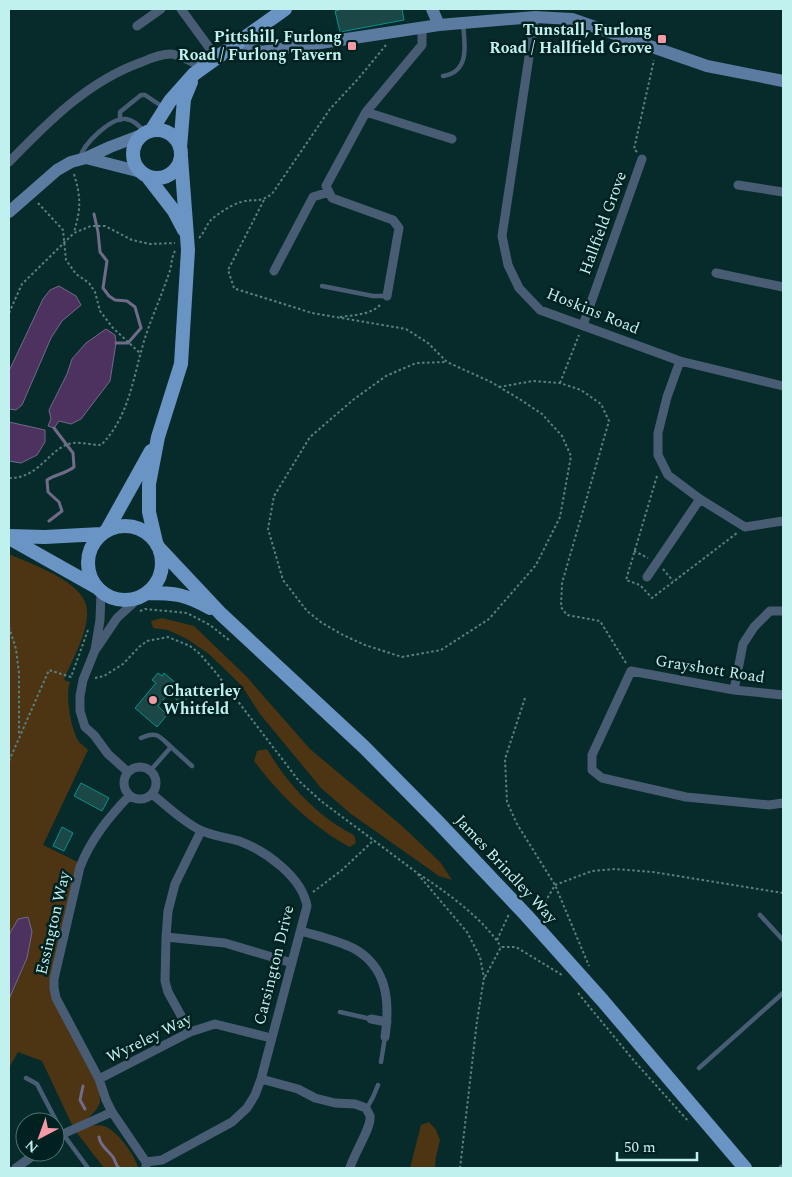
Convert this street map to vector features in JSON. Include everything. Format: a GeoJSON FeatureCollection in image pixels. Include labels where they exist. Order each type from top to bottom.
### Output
{"type":"FeatureCollection","features":[{"type":"Feature","properties":{"kind":"main road"},"geometry":{"type":"LineString","coordinates":[[184,240],[174,211],[136,166],[133,153],[135,146],[170,101],[198,71],[285,9]]}},
{"type":"Feature","properties":{"kind":"main road"},"geometry":{"type":"LineString","coordinates":[[9,537],[115,599],[128,600],[144,595],[155,585],[160,574],[162,560],[149,512],[149,484],[158,437],[182,364],[184,240],[180,152],[184,99],[198,71]]}},
{"type":"Feature","properties":{"kind":"main road"},"geometry":{"type":"LineString","coordinates":[[144,174],[155,178],[169,175],[176,169],[180,152],[174,137],[159,130],[147,133]]}},
{"type":"Feature","properties":{"kind":"main road"},"geometry":{"type":"LineString","coordinates":[[99,590],[91,580],[88,566],[87,559],[91,546],[104,532],[158,437]]}},
{"type":"Feature","properties":{"kind":"main road"},"geometry":{"type":"LineString","coordinates":[[9,537],[45,537],[104,532],[113,527],[126,525],[139,528],[150,534],[158,545]]}},
{"type":"Feature","properties":{"kind":"main road","name":"James Brindley Way"},"geometry":{"type":"LineString","coordinates":[[158,545],[221,614],[364,748],[438,822],[526,915],[603,1001],[745,1168]]}},
{"type":"Feature","properties":{"kind":"main road","name":"James Brindley Way"},"geometry":{"type":"LineString","coordinates":[[144,595],[175,593],[192,598],[221,614]]}},
{"type":"Feature","properties":{"kind":"street"},"geometry":{"type":"LineString","coordinates":[[137,26],[161,9]]}},
{"type":"Feature","properties":{"kind":"street"},"geometry":{"type":"LineString","coordinates":[[181,9],[216,57]]}},
{"type":"Feature","properties":{"kind":"street"},"geometry":{"type":"LineString","coordinates":[[432,9],[439,25]]}},
{"type":"Feature","properties":{"kind":"street"},"geometry":{"type":"LineString","coordinates":[[240,42],[261,52],[439,25],[572,14],[707,66],[783,81]]}},
{"type":"Feature","properties":{"kind":"street","name":"Hoskins Road"},"geometry":{"type":"LineString","coordinates":[[535,17],[502,236],[508,265],[519,288],[540,310],[680,361],[783,386]]}},
{"type":"Feature","properties":{"kind":"street"},"geometry":{"type":"LineString","coordinates":[[387,296],[399,228],[393,220],[332,198],[326,186],[366,112],[422,45],[422,28]]}},
{"type":"Feature","properties":{"kind":"street"},"geometry":{"type":"LineString","coordinates":[[9,162],[54,117],[86,91],[128,67],[155,57],[172,54],[198,71]]}},
{"type":"Feature","properties":{"kind":"street"},"geometry":{"type":"LineString","coordinates":[[366,112],[452,139]]}},
{"type":"Feature","properties":{"kind":"street"},"geometry":{"type":"LineString","coordinates":[[9,212],[57,170],[147,133]]}},
{"type":"Feature","properties":{"kind":"street","name":"Hallfield Grove"},"geometry":{"type":"LineString","coordinates":[[583,325],[642,159]]}},
{"type":"Feature","properties":{"kind":"street"},"geometry":{"type":"LineString","coordinates":[[79,160],[144,174]]}},
{"type":"Feature","properties":{"kind":"street"},"geometry":{"type":"LineString","coordinates":[[738,185],[783,192]]}},
{"type":"Feature","properties":{"kind":"street"},"geometry":{"type":"LineString","coordinates":[[274,271],[313,197],[329,192]]}},
{"type":"Feature","properties":{"kind":"street"},"geometry":{"type":"LineString","coordinates":[[716,273],[783,287]]}},
{"type":"Feature","properties":{"kind":"street"},"geometry":{"type":"LineString","coordinates":[[680,361],[667,397],[658,433],[658,456],[668,475],[700,499],[745,527],[783,521]]}},
{"type":"Feature","properties":{"kind":"street"},"geometry":{"type":"LineString","coordinates":[[647,577],[700,499]]}},
{"type":"Feature","properties":{"kind":"street"},"geometry":{"type":"LineString","coordinates":[[95,650],[99,590]]}},
{"type":"Feature","properties":{"kind":"street"},"geometry":{"type":"LineString","coordinates":[[128,772],[108,754],[94,735],[85,727],[80,711],[80,696],[83,680],[95,650],[117,618],[144,595]]}},
{"type":"Feature","properties":{"kind":"street"},"geometry":{"type":"LineString","coordinates":[[734,690],[742,644],[754,627],[770,611],[783,611]]}},
{"type":"Feature","properties":{"kind":"street"},"geometry":{"type":"LineString","coordinates":[[631,671],[592,755],[592,770],[602,778],[686,797],[769,805],[783,803]]}},
{"type":"Feature","properties":{"kind":"street","name":"Grayshott Road"},"geometry":{"type":"LineString","coordinates":[[631,671],[734,690],[783,695]]}},
{"type":"Feature","properties":{"kind":"street"},"geometry":{"type":"LineString","coordinates":[[140,767],[150,771],[156,782],[152,794],[146,799],[139,800],[129,796],[123,783],[128,772],[140,767]]}},
{"type":"Feature","properties":{"kind":"street","name":"Carsington Drive"},"geometry":{"type":"LineString","coordinates":[[146,1165],[162,1160],[232,1122],[247,1108],[255,1095],[261,1079],[307,906],[302,890],[293,878],[259,850],[239,841],[200,831],[184,821],[152,794]]}},
{"type":"Feature","properties":{"kind":"street","name":"Essington Way"},"geometry":{"type":"LineString","coordinates":[[129,796],[98,832],[80,868],[54,979],[54,988],[56,998],[100,1079],[106,1100],[112,1112],[146,1165]]}},
{"type":"Feature","properties":{"kind":"street"},"geometry":{"type":"LineString","coordinates":[[190,1032],[173,1004],[165,981],[166,937],[168,911],[175,884],[200,831]]}},
{"type":"Feature","properties":{"kind":"street"},"geometry":{"type":"LineString","coordinates":[[301,931],[354,949],[369,960],[385,986],[388,999],[385,1037]]}},
{"type":"Feature","properties":{"kind":"street"},"geometry":{"type":"LineString","coordinates":[[166,937],[225,943],[292,963]]}},
{"type":"Feature","properties":{"kind":"street"},"geometry":{"type":"LineString","coordinates":[[371,1019],[387,1022]]}},
{"type":"Feature","properties":{"kind":"street","name":"Wyreley Way"},"geometry":{"type":"LineString","coordinates":[[100,1079],[190,1032],[215,1024],[271,1038]]}},
{"type":"Feature","properties":{"kind":"street"},"geometry":{"type":"LineString","coordinates":[[261,1079],[298,1090],[315,1098],[335,1103],[356,1104],[366,1108],[370,1116],[369,1125],[354,1155],[350,1168]]}},
{"type":"Feature","properties":{"kind":"street"},"geometry":{"type":"LineString","coordinates":[[65,1133],[112,1112]]}},
{"type":"Feature","properties":{"kind":"lane"},"geometry":{"type":"LineString","coordinates":[[443,76],[453,75],[461,66],[464,55],[463,23]]}},
{"type":"Feature","properties":{"kind":"lane"},"geometry":{"type":"LineString","coordinates":[[120,120],[120,112],[141,95],[145,95],[166,108]]}},
{"type":"Feature","properties":{"kind":"lane"},"geometry":{"type":"LineString","coordinates":[[79,160],[88,141],[115,121],[124,119],[134,121],[147,133]]}},
{"type":"Feature","properties":{"kind":"lane"},"geometry":{"type":"LineString","coordinates":[[322,286],[373,296],[387,296]]}},
{"type":"Feature","properties":{"kind":"lane"},"geometry":{"type":"LineString","coordinates":[[141,738],[150,734],[157,735],[192,766]]}},
{"type":"Feature","properties":{"kind":"lane"},"geometry":{"type":"LineString","coordinates":[[150,771],[171,748]]}},
{"type":"Feature","properties":{"kind":"lane"},"geometry":{"type":"LineString","coordinates":[[760,915],[783,940]]}},
{"type":"Feature","properties":{"kind":"lane"},"geometry":{"type":"LineString","coordinates":[[699,1068],[783,992]]}},
{"type":"Feature","properties":{"kind":"lane"},"geometry":{"type":"LineString","coordinates":[[340,1012],[371,1019]]}},
{"type":"Feature","properties":{"kind":"lane"},"geometry":{"type":"LineString","coordinates":[[381,1062],[385,1037]]}},
{"type":"Feature","properties":{"kind":"lane"},"geometry":{"type":"LineString","coordinates":[[26,1078],[37,1084],[52,1112]]}},
{"type":"Feature","properties":{"kind":"lane"},"geometry":{"type":"LineString","coordinates":[[366,1108],[378,1084]]}},
{"type":"Feature","properties":{"kind":"lane"},"geometry":{"type":"LineString","coordinates":[[65,1137],[88,1168]]}},
{"type":"Feature","properties":{"kind":"path"},"geometry":{"type":"LineString","coordinates":[[9,312],[22,284],[74,233],[91,226],[105,226],[132,240],[150,244],[184,240],[196,241],[210,222],[221,213],[242,201],[265,199],[272,194],[330,109],[378,56],[392,37],[391,32]]}},
{"type":"Feature","properties":{"kind":"path"},"geometry":{"type":"LineString","coordinates":[[642,159],[634,149],[657,48]]}},
{"type":"Feature","properties":{"kind":"path"},"geometry":{"type":"LineString","coordinates":[[74,233],[80,211],[79,160]]}},
{"type":"Feature","properties":{"kind":"path"},"geometry":{"type":"LineString","coordinates":[[30,194],[63,230],[66,260],[76,274],[89,283],[100,311],[113,328],[141,354]]}},
{"type":"Feature","properties":{"kind":"path"},"geometry":{"type":"LineString","coordinates":[[265,199],[228,270],[235,288],[269,301],[312,313],[406,330],[428,343],[447,362],[499,387],[542,414],[562,436],[571,456],[560,518],[536,565],[489,619],[441,650],[402,657],[343,635],[322,623],[307,611],[283,580],[268,529],[274,496],[310,438],[353,400],[386,376],[416,362],[447,362]]}},
{"type":"Feature","properties":{"kind":"path"},"geometry":{"type":"LineString","coordinates":[[9,478],[28,474],[62,446],[74,442],[101,445],[113,434],[126,407],[141,354],[170,271],[172,256],[184,240]]}},
{"type":"Feature","properties":{"kind":"path"},"geometry":{"type":"LineString","coordinates":[[337,318],[370,312],[376,309],[387,296]]}},
{"type":"Feature","properties":{"kind":"path"},"geometry":{"type":"LineString","coordinates":[[560,383],[583,325]]}},
{"type":"Feature","properties":{"kind":"path"},"geometry":{"type":"LineString","coordinates":[[499,387],[533,381],[560,383],[581,390],[601,404],[609,421],[562,583],[561,607],[567,614],[600,621],[631,671]]}},
{"type":"Feature","properties":{"kind":"path"},"geometry":{"type":"LineString","coordinates":[[634,551],[657,562],[674,582]]}},
{"type":"Feature","properties":{"kind":"path"},"geometry":{"type":"LineString","coordinates":[[138,611],[145,609],[187,613],[210,625],[232,641]]}},
{"type":"Feature","properties":{"kind":"path"},"geometry":{"type":"LineString","coordinates":[[9,760],[49,670],[71,677],[89,622]]}},
{"type":"Feature","properties":{"kind":"path"},"geometry":{"type":"LineString","coordinates":[[9,627],[16,649],[19,673],[19,738]]}},
{"type":"Feature","properties":{"kind":"path"},"geometry":{"type":"LineString","coordinates":[[95,672],[92,678],[104,676],[123,664],[139,647],[147,642],[168,637],[190,646],[200,654],[217,674],[299,781],[321,801],[466,909],[501,946]]}},
{"type":"Feature","properties":{"kind":"path"},"geometry":{"type":"LineString","coordinates":[[525,698],[505,759],[507,802],[517,824],[555,884],[590,966]]}},
{"type":"Feature","properties":{"kind":"path"},"geometry":{"type":"LineString","coordinates":[[306,898],[342,870],[374,840]]}},
{"type":"Feature","properties":{"kind":"path"},"geometry":{"type":"LineString","coordinates":[[539,914],[555,884],[592,872],[615,869],[652,872],[783,893]]}},
{"type":"Feature","properties":{"kind":"path"},"geometry":{"type":"LineString","coordinates":[[416,872],[466,932],[480,957],[484,978]]}},
{"type":"Feature","properties":{"kind":"path"},"geometry":{"type":"LineString","coordinates":[[497,940],[509,914],[514,918]]}},
{"type":"Feature","properties":{"kind":"path"},"geometry":{"type":"LineString","coordinates":[[460,1168],[477,1021],[484,978],[501,946]]}},
{"type":"Feature","properties":{"kind":"path"},"geometry":{"type":"LineString","coordinates":[[501,946],[516,947],[564,976],[558,969]]}},
{"type":"Feature","properties":{"kind":"path"},"geometry":{"type":"LineString","coordinates":[[577,991],[635,1062],[690,1124]]}},
{"type":"Feature","properties":{"kind":"shaded area"},"geometry":{"type":"Polygon","coordinates":[[[59,286],[76,296],[81,305],[62,321],[51,338],[22,405],[16,410],[9,409],[9,371],[43,299],[50,290],[59,286]]]}},
{"type":"Feature","properties":{"kind":"shaded area"},"geometry":{"type":"Polygon","coordinates":[[[106,329],[115,335],[116,343],[110,381],[81,419],[71,424],[59,421],[54,428],[48,426],[51,419],[49,410],[67,374],[72,359],[86,343],[106,329]]]}},
{"type":"Feature","properties":{"kind":"shaded area"},"geometry":{"type":"Polygon","coordinates":[[[9,422],[45,430],[45,442],[37,455],[21,463],[9,461],[9,422]]]}},
{"type":"Feature","properties":{"kind":"shaded area"},"geometry":{"type":"Polygon","coordinates":[[[9,554],[56,575],[68,583],[84,600],[87,610],[83,636],[64,680],[70,682],[68,695],[76,737],[88,750],[43,845],[82,864],[54,988],[99,1079],[100,1103],[80,1127],[98,1125],[109,1128],[125,1144],[134,1157],[138,1168],[104,1168],[74,1129],[42,1061],[18,1052],[9,1068],[9,554]]]}},
{"type":"Feature","properties":{"kind":"shaded area"},"geometry":{"type":"Polygon","coordinates":[[[162,618],[194,626],[246,676],[310,749],[402,826],[440,862],[452,880],[439,876],[351,814],[321,788],[260,714],[242,686],[209,654],[187,639],[168,630],[153,628],[151,621],[162,618]]]}},
{"type":"Feature","properties":{"kind":"shaded area"},"geometry":{"type":"Polygon","coordinates":[[[267,749],[284,775],[304,798],[328,819],[354,835],[356,843],[350,847],[336,839],[310,820],[286,798],[254,761],[257,751],[267,749]]]}},
{"type":"Feature","properties":{"kind":"shaded area"},"geometry":{"type":"Polygon","coordinates":[[[28,917],[32,932],[27,958],[9,999],[9,935],[18,919],[28,917]]]}},
{"type":"Feature","properties":{"kind":"shaded area"},"geometry":{"type":"Polygon","coordinates":[[[429,1122],[436,1130],[440,1140],[435,1168],[410,1168],[421,1125],[429,1122]]]}},
{"type":"Feature","properties":{"kind":"building"},"geometry":{"type":"Polygon","coordinates":[[[342,9],[402,9],[404,20],[340,32],[335,11],[342,9]]]}},
{"type":"Feature","properties":{"kind":"building","name":"Chatterley Whitfeld"},"geometry":{"type":"Polygon","coordinates":[[[158,673],[162,676],[164,673],[190,695],[182,704],[169,693],[158,706],[167,715],[157,727],[135,708],[156,683],[152,680],[158,673]]]}},
{"type":"Feature","properties":{"kind":"building"},"geometry":{"type":"Polygon","coordinates":[[[81,783],[109,798],[102,811],[74,796],[81,783]]]}},
{"type":"Feature","properties":{"kind":"building"},"geometry":{"type":"Polygon","coordinates":[[[62,827],[73,833],[64,851],[53,846],[62,827]]]}},
{"type":"Feature","properties":{"kind":"waterway"},"geometry":{"type":"LineString","coordinates":[[94,214],[100,252],[107,261],[103,288],[115,300],[127,301],[135,307],[141,328],[128,343],[116,343]]}},
{"type":"Feature","properties":{"kind":"waterway"},"geometry":{"type":"LineString","coordinates":[[49,521],[62,511],[59,502],[48,492],[47,480],[74,467],[73,453],[54,428]]}},
{"type":"Feature","properties":{"kind":"waterway"},"geometry":{"type":"LineString","coordinates":[[83,1086],[80,1100],[85,1109]]}},
{"type":"Feature","properties":{"kind":"waterway"},"geometry":{"type":"LineString","coordinates":[[99,1137],[101,1143],[113,1157],[119,1168]]}},
{"type":"Feature","properties":{"kind":"place","name":"Tunstall, Furlong Road / Hallfield Grove"},"geometry":{"type":"Point","coordinates":[662,39]}},
{"type":"Feature","properties":{"kind":"place","name":"Pittshill, Furlong Road / Furlong Tavern"},"geometry":{"type":"Point","coordinates":[352,46]}},
{"type":"Feature","properties":{"kind":"place","name":"Chatterley Whitfeld"},"geometry":{"type":"Point","coordinates":[153,700]}}]}
